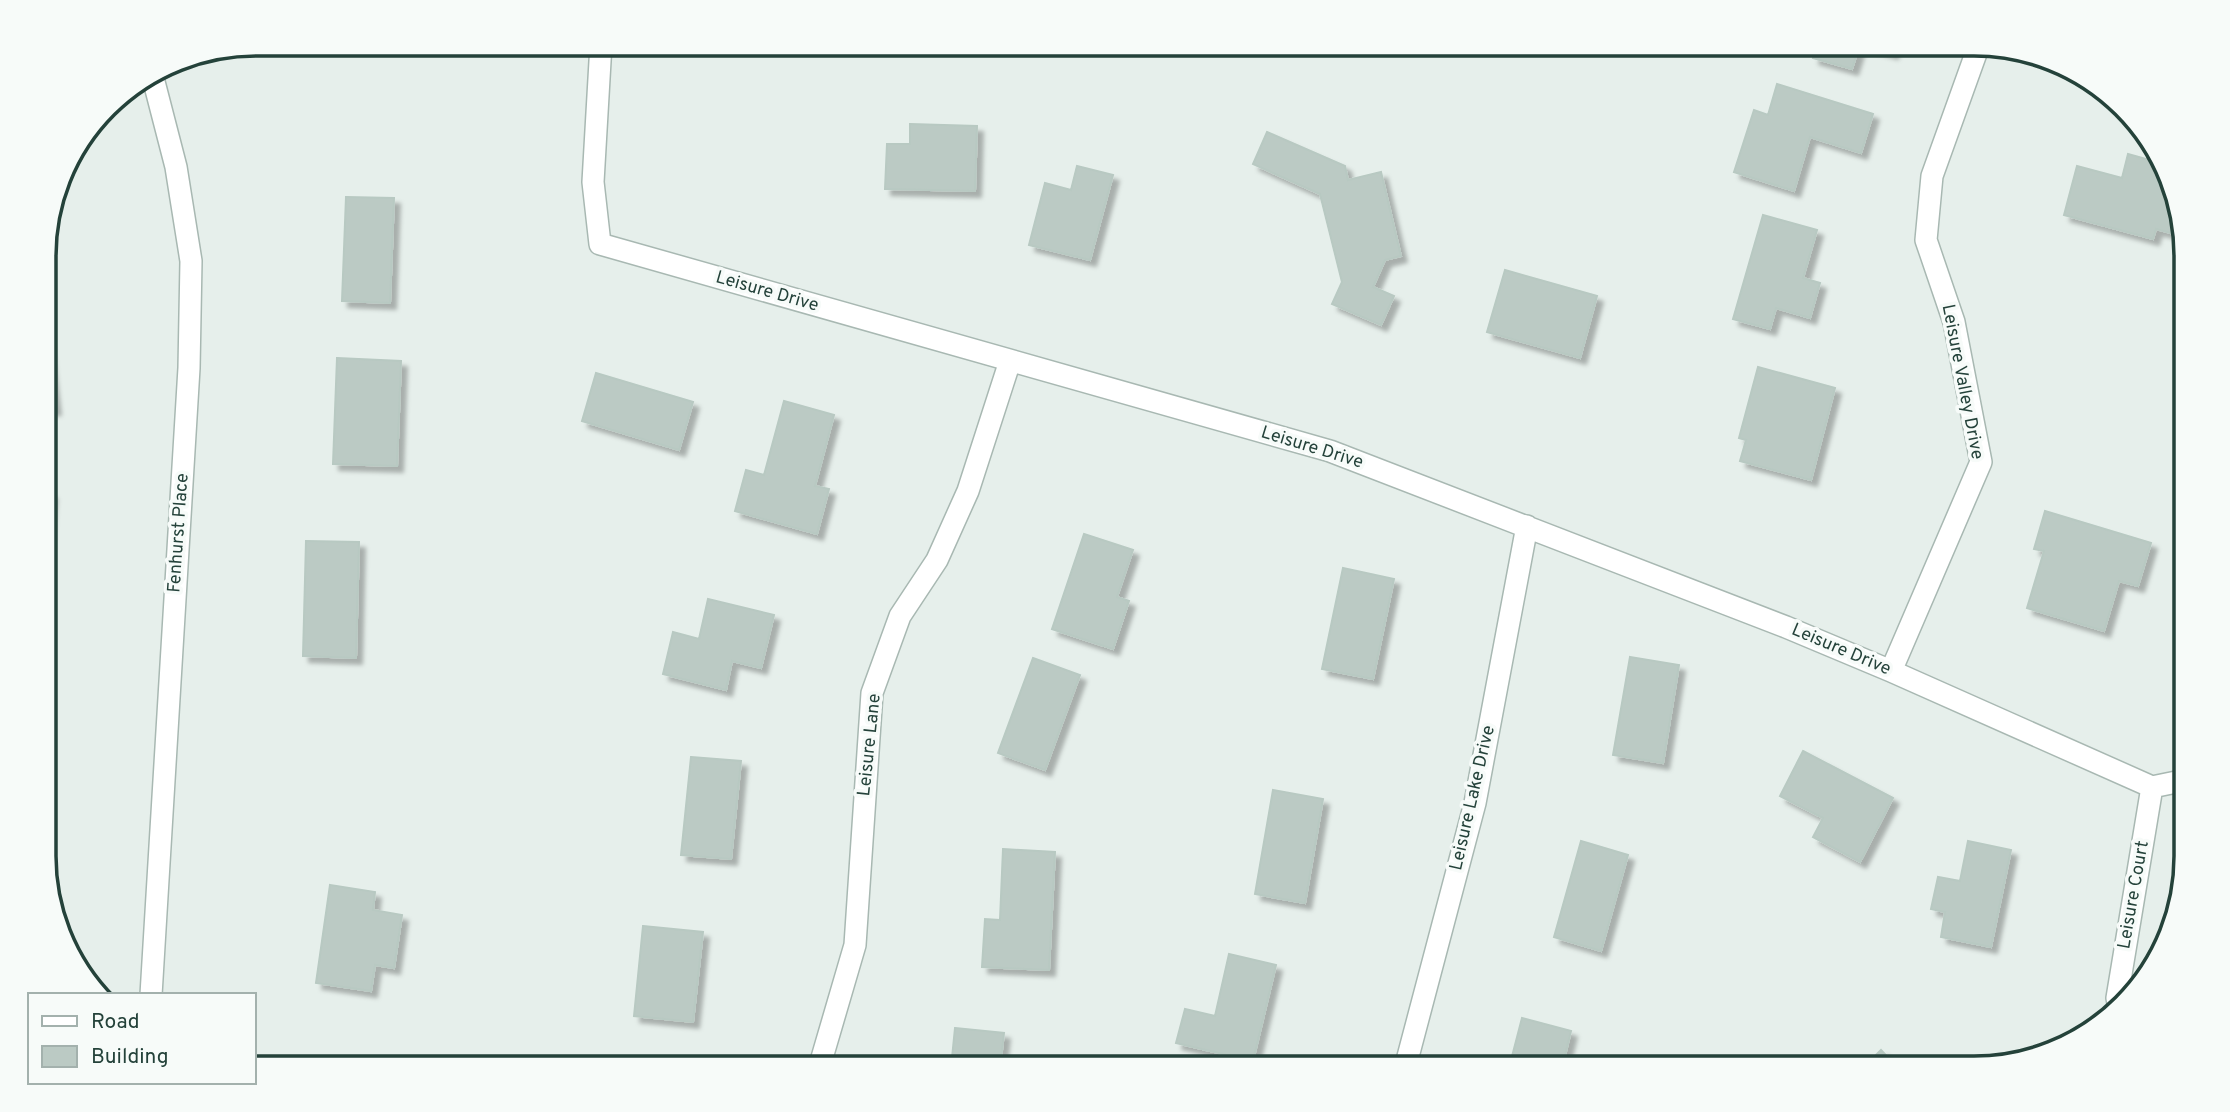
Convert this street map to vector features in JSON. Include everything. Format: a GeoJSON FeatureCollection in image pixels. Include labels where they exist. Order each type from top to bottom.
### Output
{"type":"FeatureCollection","features":[{"type":"Feature","properties":{"kind":"street","name":"Leisure Drive"},"geometry":{"type":"LineString","coordinates":[[600,56],[593,182],[600,244],[1330,452],[1786,627],[2152,787]]}},
{"type":"Feature","properties":{"kind":"street","name":"Leisure Valley Drive"},"geometry":{"type":"LineString","coordinates":[[1891,671],[1981,462],[1954,322],[1927,240],[1931,176],[1975,56]]}},
{"type":"Feature","properties":{"kind":"street","name":"Fenhurst Place"},"geometry":{"type":"LineString","coordinates":[[151,993],[190,368],[191,261],[176,167],[155,84]]}},
{"type":"Feature","properties":{"kind":"street","name":"Leisure Lane"},"geometry":{"type":"LineString","coordinates":[[823,1056],[855,945],[872,693],[900,617],[937,560],[968,491],[1010,361]]}},
{"type":"Feature","properties":{"kind":"street","name":"Leisure Lake Drive"},"geometry":{"type":"LineString","coordinates":[[1408,1056],[1475,803],[1527,526]]}},
{"type":"Feature","properties":{"kind":"street"},"geometry":{"type":"LineString","coordinates":[[2152,787],[2174,782]]}},
{"type":"Feature","properties":{"kind":"street","name":"Leisure Court"},"geometry":{"type":"LineString","coordinates":[[2118,994],[2152,787]]}},
{"type":"Feature","properties":{"kind":"building"},"geometry":{"type":"Polygon","coordinates":[[[1814,56],[1856,56],[1852,69],[1814,56]]]}},
{"type":"Feature","properties":{"kind":"building"},"geometry":{"type":"Polygon","coordinates":[[[1777,84],[1873,114],[1861,153],[1810,137],[1794,191],[1734,172],[1754,110],[1768,115],[1777,84]]]}},
{"type":"Feature","properties":{"kind":"building"},"geometry":{"type":"Polygon","coordinates":[[[910,124],[977,126],[975,191],[885,189],[887,144],[910,144],[910,124]]]}},
{"type":"Feature","properties":{"kind":"building"},"geometry":{"type":"Polygon","coordinates":[[[1267,132],[1345,166],[1348,180],[1381,172],[1401,256],[1385,260],[1373,287],[1394,296],[1381,325],[1332,304],[1342,282],[1320,194],[1253,164],[1267,132]]]}},
{"type":"Feature","properties":{"kind":"building"},"geometry":{"type":"Polygon","coordinates":[[[2128,154],[2149,160],[2167,204],[2172,233],[2156,229],[2153,239],[2064,215],[2077,166],[2122,178],[2128,154]]]}},
{"type":"Feature","properties":{"kind":"building"},"geometry":{"type":"Polygon","coordinates":[[[1077,166],[1113,175],[1090,260],[1029,245],[1045,183],[1071,190],[1077,166]]]}},
{"type":"Feature","properties":{"kind":"building"},"geometry":{"type":"Polygon","coordinates":[[[346,197],[394,198],[390,303],[342,301],[346,197]]]}},
{"type":"Feature","properties":{"kind":"building"},"geometry":{"type":"Polygon","coordinates":[[[1763,215],[1817,230],[1803,278],[1820,283],[1810,318],[1776,308],[1770,329],[1733,319],[1763,215]]]}},
{"type":"Feature","properties":{"kind":"building"},"geometry":{"type":"Polygon","coordinates":[[[1505,270],[1597,296],[1580,358],[1487,332],[1505,270]]]}},
{"type":"Feature","properties":{"kind":"building"},"geometry":{"type":"Polygon","coordinates":[[[337,358],[401,361],[397,466],[333,464],[337,358]]]}},
{"type":"Feature","properties":{"kind":"building"},"geometry":{"type":"Polygon","coordinates":[[[1758,367],[1835,388],[1811,480],[1740,461],[1746,440],[1739,438],[1758,367]]]}},
{"type":"Feature","properties":{"kind":"building"},"geometry":{"type":"Polygon","coordinates":[[[596,373],[693,402],[679,450],[582,421],[596,373]]]}},
{"type":"Feature","properties":{"kind":"building"},"geometry":{"type":"Polygon","coordinates":[[[784,401],[834,415],[815,486],[829,489],[817,534],[735,511],[746,470],[764,475],[784,401]]]}},
{"type":"Feature","properties":{"kind":"building"},"geometry":{"type":"Polygon","coordinates":[[[2045,511],[2151,543],[2138,586],[2119,581],[2104,631],[2027,608],[2044,551],[2034,549],[2045,511]]]}},
{"type":"Feature","properties":{"kind":"building"},"geometry":{"type":"Polygon","coordinates":[[[1084,534],[1133,550],[1117,597],[1129,601],[1113,649],[1052,629],[1084,534]]]}},
{"type":"Feature","properties":{"kind":"building"},"geometry":{"type":"Polygon","coordinates":[[[306,541],[359,542],[356,658],[303,656],[306,541]]]}},
{"type":"Feature","properties":{"kind":"building"},"geometry":{"type":"Polygon","coordinates":[[[1343,568],[1394,579],[1373,679],[1322,669],[1343,568]]]}},
{"type":"Feature","properties":{"kind":"building"},"geometry":{"type":"Polygon","coordinates":[[[708,599],[774,615],[761,668],[732,661],[726,690],[663,674],[673,632],[699,639],[708,599]]]}},
{"type":"Feature","properties":{"kind":"building"},"geometry":{"type":"Polygon","coordinates":[[[1630,657],[1679,665],[1663,763],[1613,755],[1630,657]]]}},
{"type":"Feature","properties":{"kind":"building"},"geometry":{"type":"Polygon","coordinates":[[[1033,658],[1080,675],[1045,770],[998,753],[1033,658]]]}},
{"type":"Feature","properties":{"kind":"building"},"geometry":{"type":"Polygon","coordinates":[[[1803,751],[1893,798],[1860,862],[1813,837],[1823,818],[1780,796],[1803,751]]]}},
{"type":"Feature","properties":{"kind":"building"},"geometry":{"type":"Polygon","coordinates":[[[691,757],[741,761],[731,859],[681,855],[691,757]]]}},
{"type":"Feature","properties":{"kind":"building"},"geometry":{"type":"Polygon","coordinates":[[[1273,790],[1323,799],[1305,903],[1255,894],[1273,790]]]}},
{"type":"Feature","properties":{"kind":"building"},"geometry":{"type":"Polygon","coordinates":[[[1581,841],[1628,855],[1601,951],[1554,937],[1581,841]]]}},
{"type":"Feature","properties":{"kind":"building"},"geometry":{"type":"Polygon","coordinates":[[[1968,841],[2011,850],[1991,947],[1941,937],[1945,912],[1931,909],[1938,877],[1960,881],[1968,841]]]}},
{"type":"Feature","properties":{"kind":"building"},"geometry":{"type":"Polygon","coordinates":[[[1003,849],[1055,852],[1049,970],[982,967],[985,919],[1000,920],[1003,849]]]}},
{"type":"Feature","properties":{"kind":"building"},"geometry":{"type":"Polygon","coordinates":[[[330,885],[375,892],[373,910],[402,915],[394,968],[375,965],[371,991],[316,983],[330,885]]]}},
{"type":"Feature","properties":{"kind":"building"},"geometry":{"type":"Polygon","coordinates":[[[643,926],[703,932],[693,1022],[634,1016],[643,926]]]}},
{"type":"Feature","properties":{"kind":"building"},"geometry":{"type":"Polygon","coordinates":[[[1229,954],[1276,965],[1254,1056],[1232,1056],[1176,1043],[1185,1009],[1215,1016],[1229,954]]]}},
{"type":"Feature","properties":{"kind":"building"},"geometry":{"type":"Polygon","coordinates":[[[1522,1018],[1571,1031],[1565,1056],[1512,1056],[1522,1018]]]}},
{"type":"Feature","properties":{"kind":"building"},"geometry":{"type":"Polygon","coordinates":[[[955,1028],[1004,1033],[1001,1056],[952,1056],[955,1028]]]}},
{"type":"Feature","properties":{"kind":"building"},"geometry":{"type":"Polygon","coordinates":[[[1881,1050],[1887,1056],[1875,1056],[1881,1050]]]}}]}
